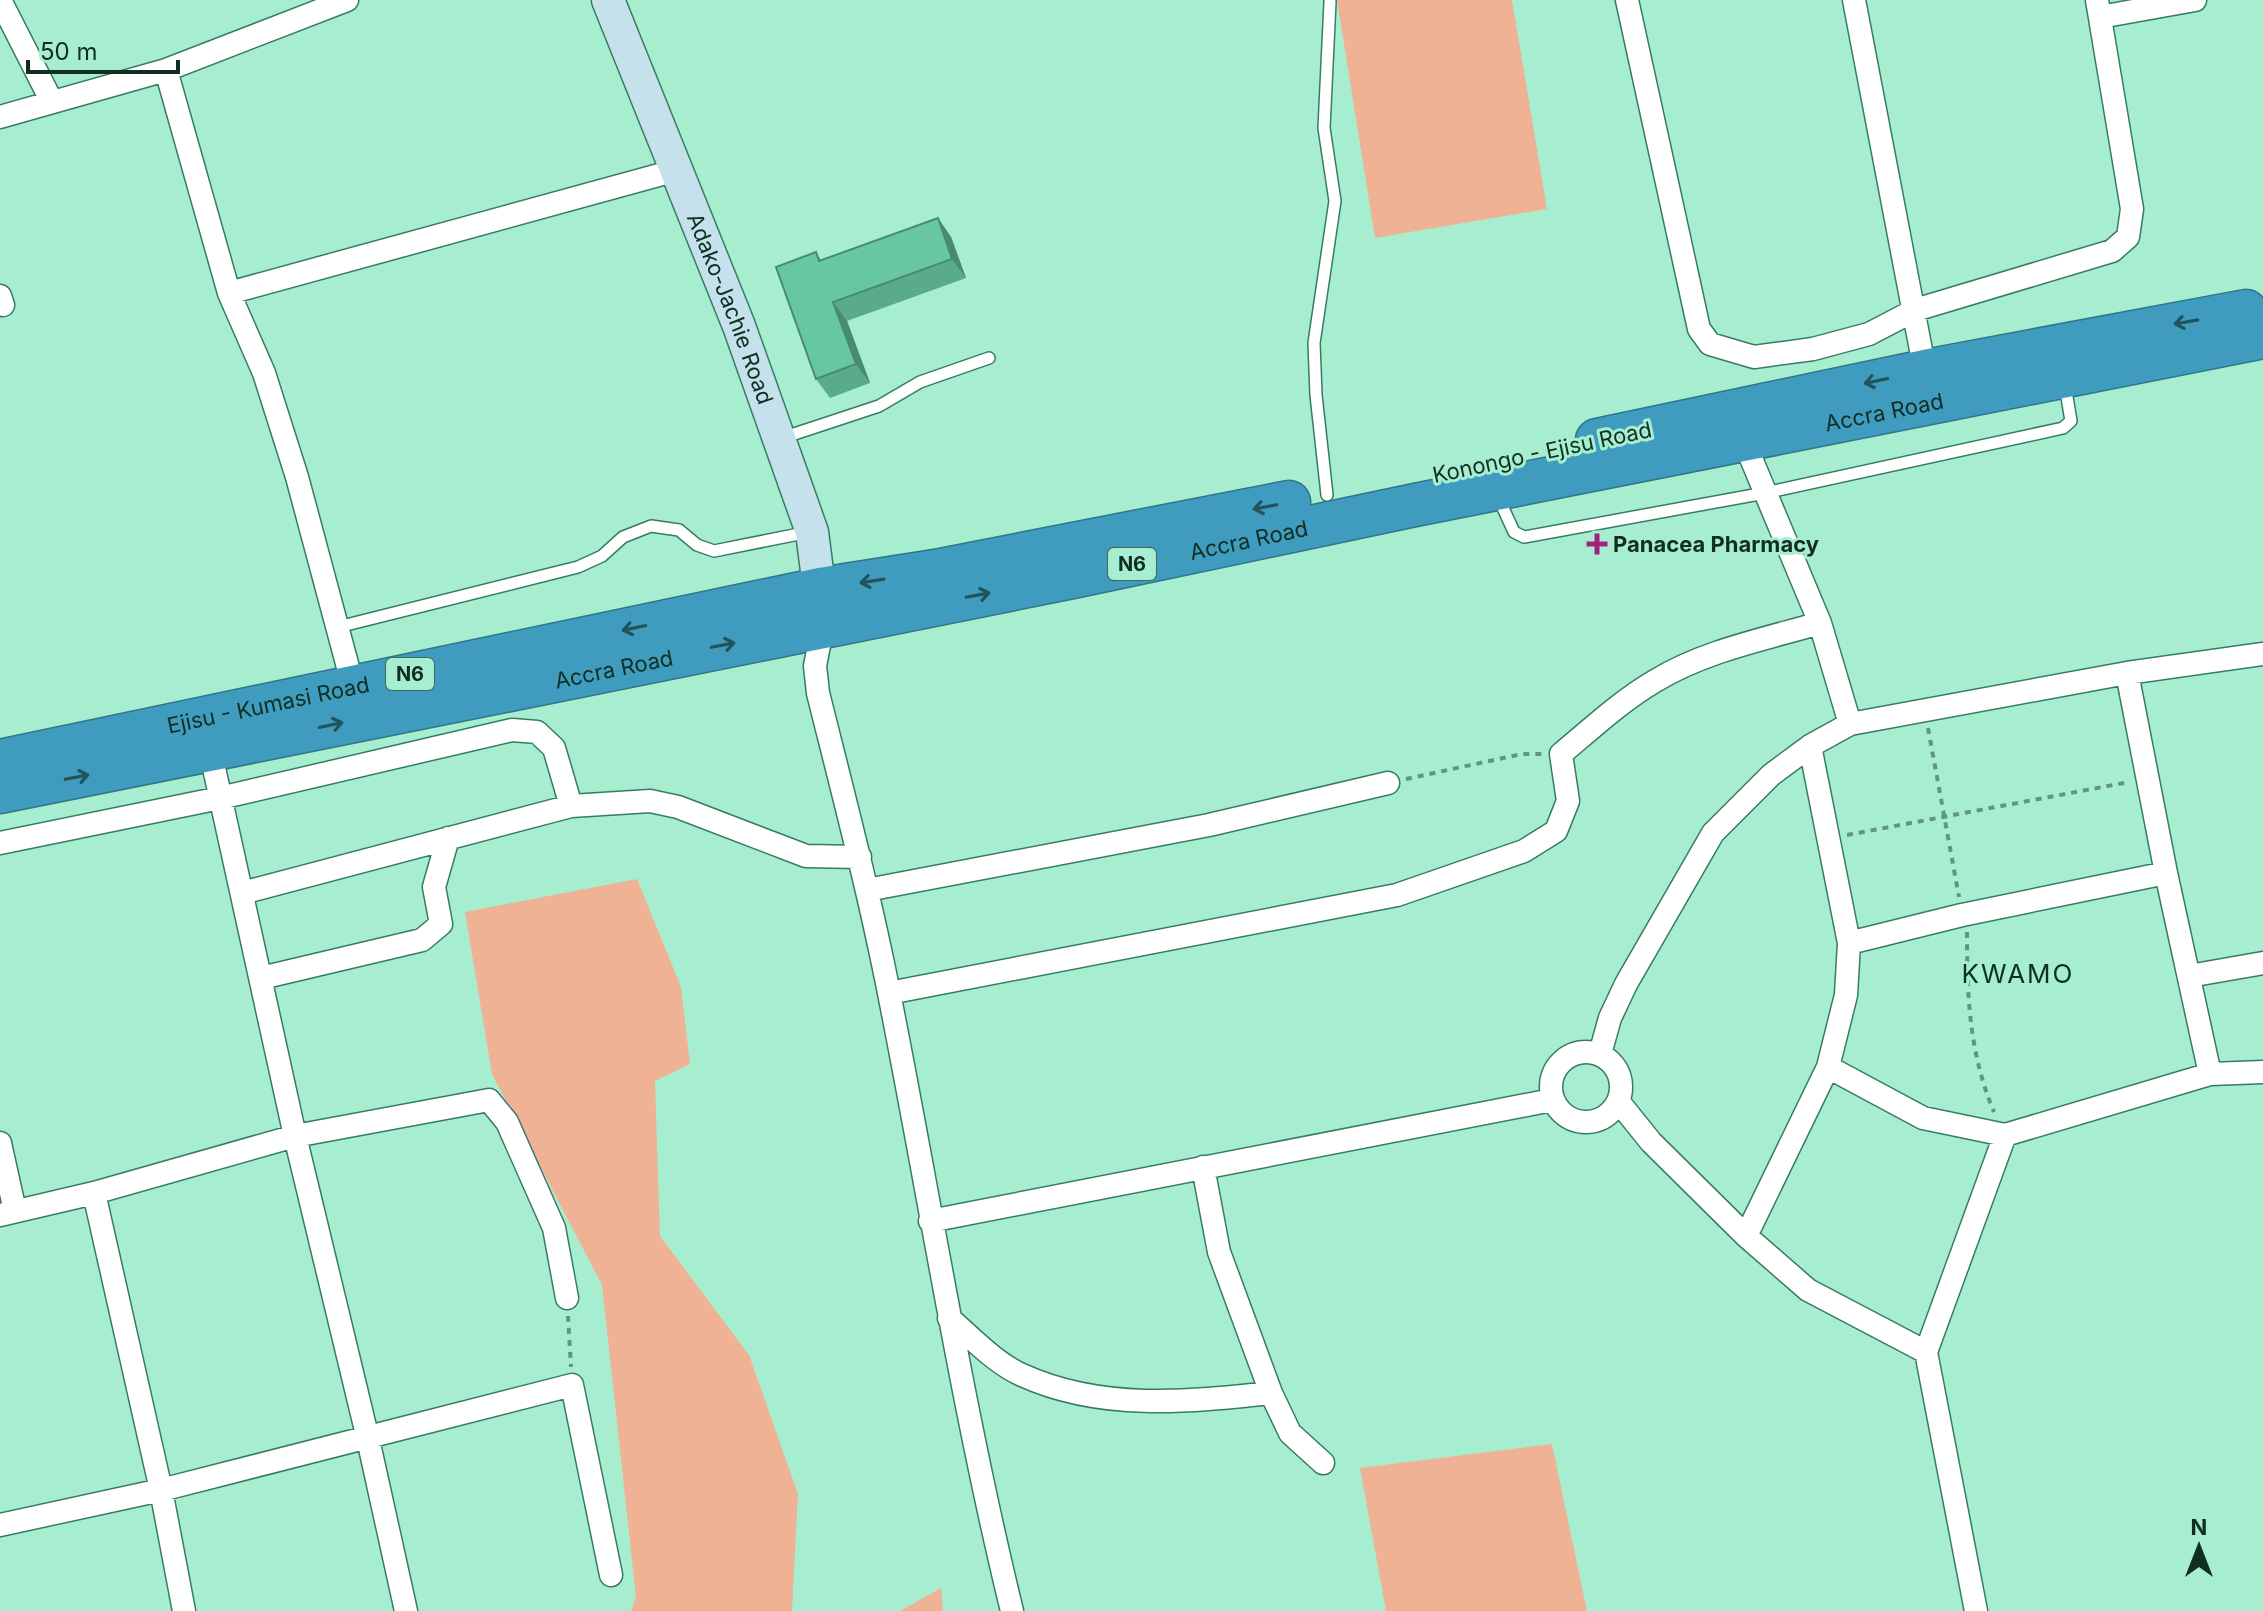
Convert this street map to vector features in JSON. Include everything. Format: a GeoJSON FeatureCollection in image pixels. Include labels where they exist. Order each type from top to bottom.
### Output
{"type":"FeatureCollection","features":[{"type":"Feature","properties":{"kind":"highway","name":"Konongo - Ejisu Road"},"geometry":{"type":"LineString","coordinates":[[822,607],[935,571],[1327,495],[1738,426],[1925,371],[2263,308]]}},
{"type":"Feature","properties":{"kind":"highway","name":"Accra Road"},"geometry":{"type":"LineString","coordinates":[[0,792],[210,750],[822,607],[1073,577],[1494,489],[1738,426],[2063,377],[2263,337]]}},
{"type":"Feature","properties":{"kind":"highway","name":"Ejisu - Kumasi Road"},"geometry":{"type":"LineString","coordinates":[[0,761],[353,686],[822,607]]}},
{"type":"Feature","properties":{"kind":"street"},"geometry":{"type":"LineString","coordinates":[[0,0],[51,100]]}},
{"type":"Feature","properties":{"kind":"street"},"geometry":{"type":"LineString","coordinates":[[0,117],[51,100],[166,70],[347,0]]}},
{"type":"Feature","properties":{"kind":"street","name":"Adako-Jachie Road"},"geometry":{"type":"LineString","coordinates":[[608,0],[739,326],[812,532],[822,607]]}},
{"type":"Feature","properties":{"kind":"street"},"geometry":{"type":"LineString","coordinates":[[1627,0],[1699,329],[1710,344],[1754,357],[1813,349],[1869,334],[1915,310],[2112,251],[2128,237],[2132,209],[2099,8],[2195,0]]}},
{"type":"Feature","properties":{"kind":"street"},"geometry":{"type":"LineString","coordinates":[[1854,0],[1925,371]]}},
{"type":"Feature","properties":{"kind":"street"},"geometry":{"type":"LineString","coordinates":[[166,70],[229,293],[264,373],[297,477],[353,686]]}},
{"type":"Feature","properties":{"kind":"street"},"geometry":{"type":"LineString","coordinates":[[229,293],[677,170]]}},
{"type":"Feature","properties":{"kind":"street"},"geometry":{"type":"LineString","coordinates":[[1738,426],[1820,623],[1850,724]]}},
{"type":"Feature","properties":{"kind":"street"},"geometry":{"type":"LineString","coordinates":[[822,607],[815,666],[818,693],[860,857],[889,993],[949,1318],[991,1526],[1012,1611]]}},
{"type":"Feature","properties":{"kind":"street"},"geometry":{"type":"LineString","coordinates":[[889,993],[1397,895],[1524,851],[1556,831],[1568,801],[1561,754],[1655,680],[1720,652],[1820,623]]}},
{"type":"Feature","properties":{"kind":"street"},"geometry":{"type":"LineString","coordinates":[[1600,1054],[1610,1018],[1626,984],[1713,833],[1771,775],[1810,746],[1850,724],[2127,673],[2263,654]]}},
{"type":"Feature","properties":{"kind":"street"},"geometry":{"type":"LineString","coordinates":[[2127,673],[2210,1074]]}},
{"type":"Feature","properties":{"kind":"street"},"geometry":{"type":"LineString","coordinates":[[0,843],[220,798],[512,730],[537,732],[554,748],[571,806]]}},
{"type":"Feature","properties":{"kind":"street"},"geometry":{"type":"LineString","coordinates":[[1746,1236],[1828,1067],[1846,995],[1849,943],[1810,746]]}},
{"type":"Feature","properties":{"kind":"street"},"geometry":{"type":"LineString","coordinates":[[210,750],[295,1136],[406,1611]]}},
{"type":"Feature","properties":{"kind":"street"},"geometry":{"type":"LineString","coordinates":[[867,890],[1209,825],[1388,783]]}},
{"type":"Feature","properties":{"kind":"street"},"geometry":{"type":"LineString","coordinates":[[242,893],[571,806],[650,801],[678,807],[806,856],[860,857]]}},
{"type":"Feature","properties":{"kind":"street"},"geometry":{"type":"LineString","coordinates":[[261,978],[422,940],[441,924],[434,887],[448,838]]}},
{"type":"Feature","properties":{"kind":"street"},"geometry":{"type":"LineString","coordinates":[[1849,943],[1964,914],[2166,873]]}},
{"type":"Feature","properties":{"kind":"street"},"geometry":{"type":"LineString","coordinates":[[2189,976],[2263,963]]}},
{"type":"Feature","properties":{"kind":"street"},"geometry":{"type":"LineString","coordinates":[[1586,1051],[1600,1054],[1611,1062],[1619,1074],[1621,1088],[1618,1101],[1610,1113],[1598,1120],[1585,1122],[1571,1119],[1552,1100],[1550,1086],[1553,1073],[1561,1061],[1572,1054],[1586,1051]]}},
{"type":"Feature","properties":{"kind":"street"},"geometry":{"type":"LineString","coordinates":[[1828,1067],[1923,1118],[2005,1135],[2210,1074],[2263,1072]]}},
{"type":"Feature","properties":{"kind":"street"},"geometry":{"type":"LineString","coordinates":[[0,1143],[7,1213],[94,1193],[295,1136],[489,1100],[507,1122],[554,1228],[567,1298]]}},
{"type":"Feature","properties":{"kind":"street"},"geometry":{"type":"LineString","coordinates":[[930,1221],[1552,1100]]}},
{"type":"Feature","properties":{"kind":"street"},"geometry":{"type":"LineString","coordinates":[[1618,1101],[1651,1142],[1746,1236],[1808,1290],[1926,1352]]}},
{"type":"Feature","properties":{"kind":"street"},"geometry":{"type":"LineString","coordinates":[[1976,1611],[1926,1352],[2005,1135]]}},
{"type":"Feature","properties":{"kind":"street"},"geometry":{"type":"LineString","coordinates":[[1203,1167],[1219,1252],[1271,1393],[1290,1433],[1323,1463]]}},
{"type":"Feature","properties":{"kind":"street"},"geometry":{"type":"LineString","coordinates":[[94,1193],[161,1490],[184,1611]]}},
{"type":"Feature","properties":{"kind":"street"},"geometry":{"type":"LineString","coordinates":[[949,1318],[1021,1375],[1080,1394],[1154,1403],[1271,1393]]}},
{"type":"Feature","properties":{"kind":"street"},"geometry":{"type":"LineString","coordinates":[[0,1525],[161,1490],[572,1385],[611,1575]]}},
{"type":"Feature","properties":{"kind":"lane"},"geometry":{"type":"LineString","coordinates":[[1327,495],[1316,395],[1314,343],[1335,201],[1324,128],[1330,2]]}},
{"type":"Feature","properties":{"kind":"lane"},"geometry":{"type":"LineString","coordinates":[[778,440],[879,406],[920,382],[989,358]]}},
{"type":"Feature","properties":{"kind":"lane"},"geometry":{"type":"LineString","coordinates":[[1494,489],[1514,532],[1524,537],[1765,493],[2063,428],[2071,421],[2063,377]]}},
{"type":"Feature","properties":{"kind":"lane"},"geometry":{"type":"LineString","coordinates":[[338,627],[578,567],[602,556],[623,537],[651,526],[679,530],[697,545],[714,551],[812,532]]}},
{"type":"Feature","properties":{"kind":"path"},"geometry":{"type":"LineString","coordinates":[[1925,710],[1964,914],[1970,1025],[1981,1081],[2005,1135]]}},
{"type":"Feature","properties":{"kind":"path"},"geometry":{"type":"LineString","coordinates":[[1388,783],[1522,754],[1561,754]]}},
{"type":"Feature","properties":{"kind":"path"},"geometry":{"type":"LineString","coordinates":[[1829,839],[2148,778]]}},
{"type":"Feature","properties":{"kind":"path"},"geometry":{"type":"LineString","coordinates":[[567,1298],[572,1385]]}},
{"type":"Feature","properties":{"kind":"shaded area"},"geometry":{"type":"Polygon","coordinates":[[[1337,0],[1512,0],[1547,209],[1375,238],[1337,0]]]}},
{"type":"Feature","properties":{"kind":"shaded area"},"geometry":{"type":"Polygon","coordinates":[[[637,879],[681,987],[690,1064],[655,1081],[660,1236],[749,1355],[798,1494],[792,1611],[631,1611],[636,1597],[602,1285],[492,1074],[465,912],[637,879]]]}},
{"type":"Feature","properties":{"kind":"shaded area"},"geometry":{"type":"Polygon","coordinates":[[[1552,1444],[1587,1611],[1386,1611],[1360,1468],[1552,1444]]]}},
{"type":"Feature","properties":{"kind":"shaded area"},"geometry":{"type":"Polygon","coordinates":[[[941,1588],[943,1611],[900,1611],[941,1588]]]}},
{"type":"Feature","properties":{"kind":"building"},"geometry":{"type":"Polygon","coordinates":[[[938,218],[952,259],[833,302],[856,364],[816,379],[776,267],[816,252],[819,261],[938,218]]]}},
{"type":"Feature","properties":{"kind":"place","name":"Panacea Pharmacy"},"geometry":{"type":"Point","coordinates":[1597,544]}},
{"type":"Feature","properties":{"kind":"district","name":"KWAMO"},"geometry":{"type":"Point","coordinates":[2018,973]}}]}
